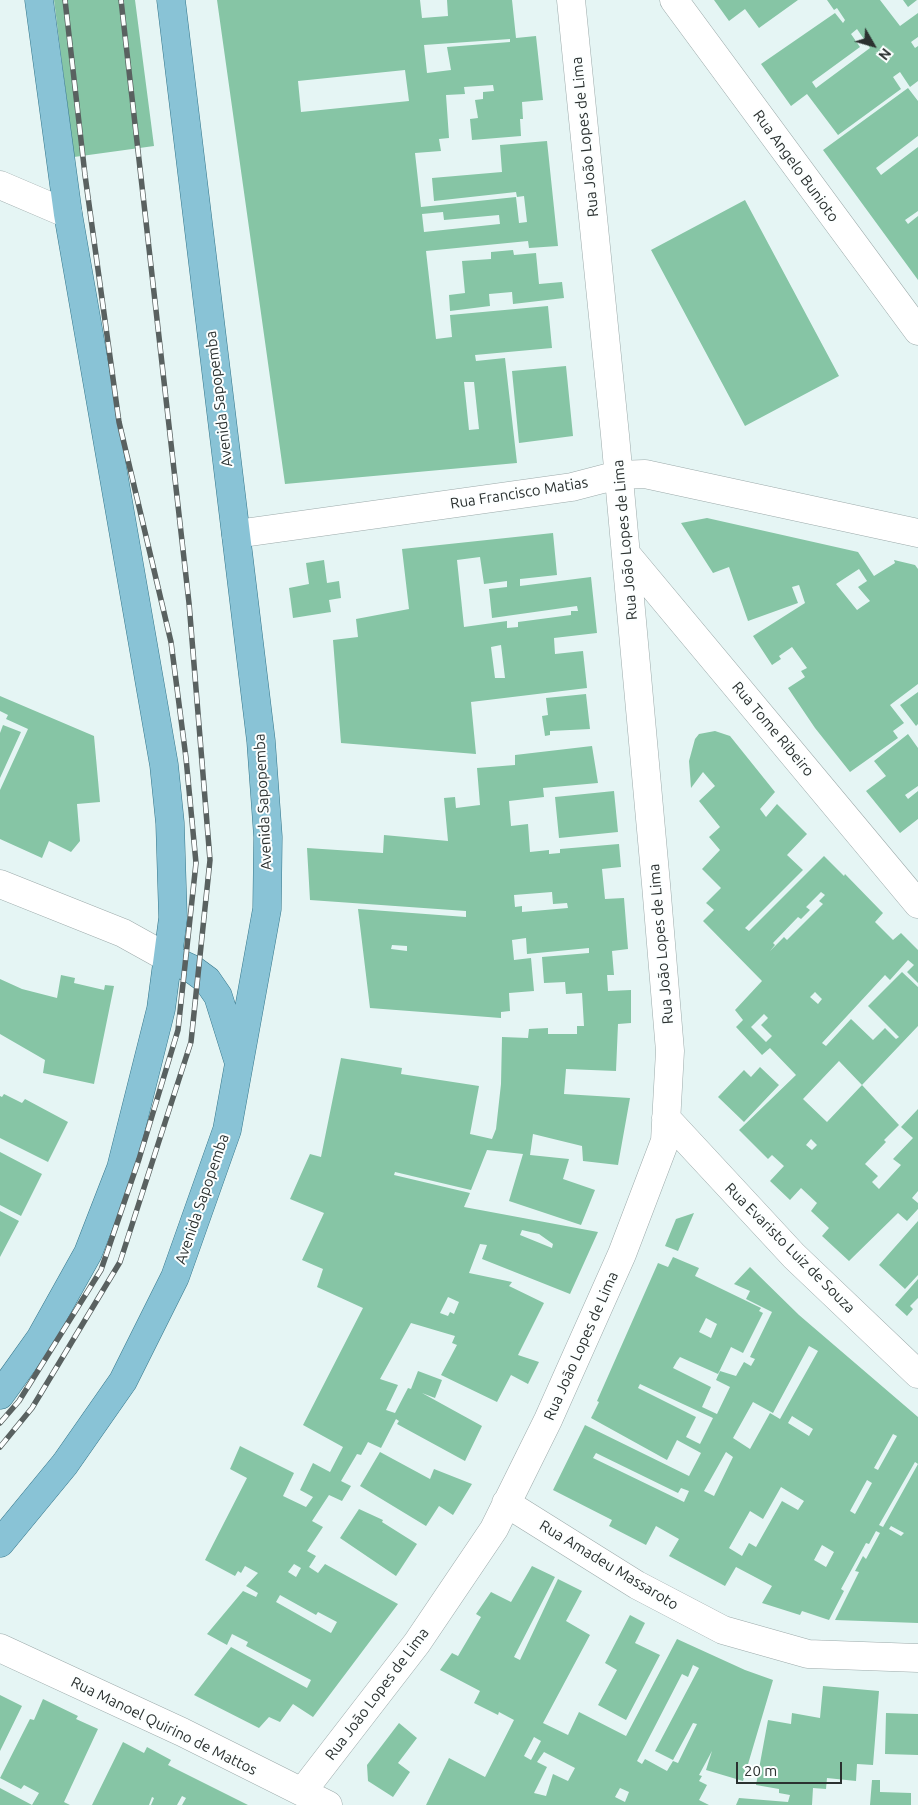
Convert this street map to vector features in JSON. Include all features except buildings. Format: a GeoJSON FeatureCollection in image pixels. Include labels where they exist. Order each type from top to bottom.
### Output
{"type":"FeatureCollection","features":[{"type":"Feature","properties":{"kind":"main road"},"geometry":{"type":"LineString","coordinates":[[0,1395],[40,1339],[88,1253],[118,1176],[161,1009],[173,918],[170,823],[164,764],[68,214],[38,0]]}},
{"type":"Feature","properties":{"kind":"main road","name":"Avenida Sapopemba"},"geometry":{"type":"LineString","coordinates":[[0,1542],[65,1464],[123,1381],[175,1277],[227,1130],[267,909],[268,837],[261,741],[171,0]]}},
{"type":"Feature","properties":{"kind":"main road"},"geometry":{"type":"LineString","coordinates":[[168,958],[192,969],[207,980],[218,996],[239,1064]]}},
{"type":"Feature","properties":{"kind":"street","name":"Rua João Lopes de Lima"},"geometry":{"type":"LineString","coordinates":[[302,1792],[417,1643],[494,1528],[548,1420],[622,1254],[665,1141],[670,1051],[627,555],[571,0]]}},
{"type":"Feature","properties":{"kind":"street","name":"Rua Angelo Bunioto"},"geometry":{"type":"LineString","coordinates":[[674,0],[918,331]]}},
{"type":"Feature","properties":{"kind":"street"},"geometry":{"type":"LineString","coordinates":[[0,185],[68,214]]}},
{"type":"Feature","properties":{"kind":"street","name":"Rua Francisco Matias"},"geometry":{"type":"LineString","coordinates":[[236,534],[572,488],[618,475],[645,474],[918,532]]}},
{"type":"Feature","properties":{"kind":"street","name":"Rua Tome Ribeiro"},"geometry":{"type":"LineString","coordinates":[[627,555],[918,904]]}},
{"type":"Feature","properties":{"kind":"street"},"geometry":{"type":"LineString","coordinates":[[0,884],[123,933],[168,958]]}},
{"type":"Feature","properties":{"kind":"street","name":"Rua Evaristo Luiz de Souza"},"geometry":{"type":"LineString","coordinates":[[666,1118],[794,1256],[918,1374]]}},
{"type":"Feature","properties":{"kind":"street","name":"Rua Amadeu Massaroto"},"geometry":{"type":"LineString","coordinates":[[506,1503],[637,1585],[723,1630],[808,1654],[918,1658]]}},
{"type":"Feature","properties":{"kind":"street","name":"Rua Manoel Quirino de Mattos"},"geometry":{"type":"LineString","coordinates":[[0,1648],[182,1732],[328,1805]]}},
{"type":"Feature","properties":{"kind":"railway"},"geometry":{"type":"LineString","coordinates":[[0,1423],[19,1401],[101,1270],[139,1159],[178,1030],[196,863],[186,758],[171,642],[119,422],[85,175],[65,0]]}},
{"type":"Feature","properties":{"kind":"railway"},"geometry":{"type":"LineString","coordinates":[[0,1447],[32,1408],[120,1262],[191,1042],[210,860],[189,603],[121,0]]}}]}
